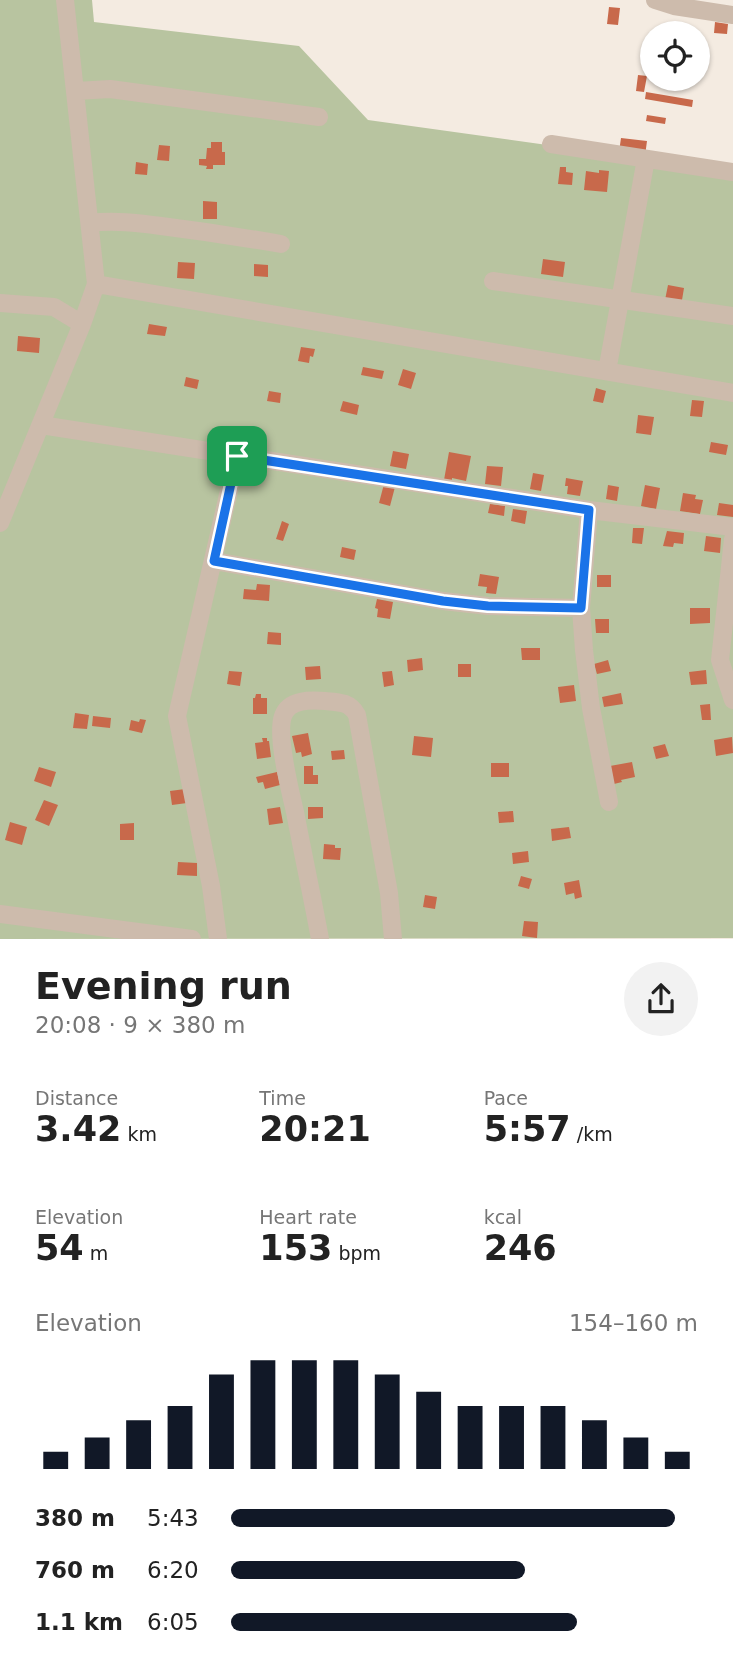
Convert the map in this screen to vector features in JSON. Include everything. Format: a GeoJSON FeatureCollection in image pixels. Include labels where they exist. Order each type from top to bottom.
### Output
{"type":"FeatureCollection","features":[{"type":"Feature","properties":{"kind":"lane"},"geometry":{"type":"LineString","coordinates":[[655,0],[674,6],[733,15]]}},
{"type":"Feature","properties":{"kind":"lane"},"geometry":{"type":"LineString","coordinates":[[0,523],[96,284],[76,91],[70,2]]}},
{"type":"Feature","properties":{"kind":"lane"},"geometry":{"type":"LineString","coordinates":[[76,91],[110,89],[319,117]]}},
{"type":"Feature","properties":{"kind":"lane"},"geometry":{"type":"LineString","coordinates":[[551,144],[733,172]]}},
{"type":"Feature","properties":{"kind":"lane"},"geometry":{"type":"LineString","coordinates":[[607,371],[646,159]]}},
{"type":"Feature","properties":{"kind":"lane"},"geometry":{"type":"LineString","coordinates":[[90,223],[136,223],[281,244]]}},
{"type":"Feature","properties":{"kind":"lane"},"geometry":{"type":"LineString","coordinates":[[493,281],[733,316]]}},
{"type":"Feature","properties":{"kind":"lane"},"geometry":{"type":"LineString","coordinates":[[96,284],[733,393]]}},
{"type":"Feature","properties":{"kind":"lane"},"geometry":{"type":"LineString","coordinates":[[0,303],[54,307],[82,324]]}},
{"type":"Feature","properties":{"kind":"lane"},"geometry":{"type":"LineString","coordinates":[[41,425],[589,510],[733,527]]}},
{"type":"Feature","properties":{"kind":"lane"},"geometry":{"type":"LineString","coordinates":[[218,939],[211,886],[177,716],[237,456]]}},
{"type":"Feature","properties":{"kind":"lane"},"geometry":{"type":"LineString","coordinates":[[589,510],[581,608],[591,708],[609,802]]}},
{"type":"Feature","properties":{"kind":"lane"},"geometry":{"type":"LineString","coordinates":[[733,539],[720,660],[733,699]]}},
{"type":"Feature","properties":{"kind":"lane"},"geometry":{"type":"LineString","coordinates":[[214,561],[443,601],[488,606],[581,608]]}},
{"type":"Feature","properties":{"kind":"lane"},"geometry":{"type":"LineString","coordinates":[[320,939],[285,764],[282,733],[283,716],[291,706],[303,701],[342,702],[353,708],[357,715],[389,893],[393,939]]}},
{"type":"Feature","properties":{"kind":"lane"},"geometry":{"type":"LineString","coordinates":[[0,914],[192,939]]}},
{"type":"Feature","properties":{"kind":"green space"},"geometry":{"type":"Polygon","coordinates":[[[0,0],[92,0],[94,22],[299,46],[368,120],[733,171],[733,938],[0,939],[0,0]]]}},
{"type":"Feature","properties":{"kind":"building"},"geometry":{"type":"Polygon","coordinates":[[[609,7],[620,8],[618,25],[607,24],[609,7]]]}},
{"type":"Feature","properties":{"kind":"building"},"geometry":{"type":"Polygon","coordinates":[[[715,22],[728,24],[727,34],[714,33],[715,22]]]}},
{"type":"Feature","properties":{"kind":"building"},"geometry":{"type":"Polygon","coordinates":[[[640,75],[640,91],[644,92],[636,91],[640,75]]]}},
{"type":"Feature","properties":{"kind":"building"},"geometry":{"type":"Polygon","coordinates":[[[646,92],[693,100],[692,107],[645,99],[646,92]]]}},
{"type":"Feature","properties":{"kind":"building"},"geometry":{"type":"Polygon","coordinates":[[[647,115],[666,118],[665,124],[646,121],[647,115]]]}},
{"type":"Feature","properties":{"kind":"building"},"geometry":{"type":"Polygon","coordinates":[[[621,138],[647,141],[645,156],[619,152],[621,138]]]}},
{"type":"Feature","properties":{"kind":"building"},"geometry":{"type":"Polygon","coordinates":[[[211,142],[222,142],[225,165],[213,165],[213,169],[206,169],[207,166],[199,165],[199,159],[206,159],[207,148],[211,148],[211,142]]]}},
{"type":"Feature","properties":{"kind":"building"},"geometry":{"type":"Polygon","coordinates":[[[159,145],[170,146],[169,161],[157,160],[159,145]]]}},
{"type":"Feature","properties":{"kind":"building"},"geometry":{"type":"Polygon","coordinates":[[[136,162],[148,164],[147,175],[135,174],[136,162]]]}},
{"type":"Feature","properties":{"kind":"building"},"geometry":{"type":"Polygon","coordinates":[[[560,167],[566,167],[566,172],[573,173],[572,185],[558,184],[560,167]]]}},
{"type":"Feature","properties":{"kind":"building"},"geometry":{"type":"Polygon","coordinates":[[[599,170],[609,171],[607,192],[584,190],[586,171],[599,173],[599,170]]]}},
{"type":"Feature","properties":{"kind":"building"},"geometry":{"type":"Polygon","coordinates":[[[203,201],[217,202],[217,219],[203,219],[203,201]]]}},
{"type":"Feature","properties":{"kind":"building"},"geometry":{"type":"Polygon","coordinates":[[[543,259],[565,262],[563,277],[541,274],[543,259]]]}},
{"type":"Feature","properties":{"kind":"building"},"geometry":{"type":"Polygon","coordinates":[[[178,262],[195,263],[194,279],[177,278],[178,262]]]}},
{"type":"Feature","properties":{"kind":"building"},"geometry":{"type":"Polygon","coordinates":[[[254,264],[268,265],[268,277],[254,276],[254,264]]]}},
{"type":"Feature","properties":{"kind":"building"},"geometry":{"type":"Polygon","coordinates":[[[668,285],[684,288],[682,300],[665,300],[668,285]]]}},
{"type":"Feature","properties":{"kind":"building"},"geometry":{"type":"Polygon","coordinates":[[[149,324],[167,327],[165,336],[147,334],[149,324]]]}},
{"type":"Feature","properties":{"kind":"building"},"geometry":{"type":"Polygon","coordinates":[[[18,336],[40,338],[39,353],[17,351],[18,336]]]}},
{"type":"Feature","properties":{"kind":"building"},"geometry":{"type":"Polygon","coordinates":[[[301,347],[315,349],[309,363],[298,361],[301,347]]]}},
{"type":"Feature","properties":{"kind":"building"},"geometry":{"type":"Polygon","coordinates":[[[363,367],[384,371],[382,379],[361,375],[363,367]]]}},
{"type":"Feature","properties":{"kind":"building"},"geometry":{"type":"Polygon","coordinates":[[[403,369],[416,373],[411,389],[398,385],[403,369]]]}},
{"type":"Feature","properties":{"kind":"building"},"geometry":{"type":"Polygon","coordinates":[[[186,377],[199,380],[197,389],[184,386],[186,377]]]}},
{"type":"Feature","properties":{"kind":"building"},"geometry":{"type":"Polygon","coordinates":[[[596,388],[606,391],[603,403],[593,401],[596,388]]]}},
{"type":"Feature","properties":{"kind":"building"},"geometry":{"type":"Polygon","coordinates":[[[269,391],[281,393],[280,403],[267,401],[269,391]]]}},
{"type":"Feature","properties":{"kind":"building"},"geometry":{"type":"Polygon","coordinates":[[[692,400],[704,401],[702,417],[690,416],[692,400]]]}},
{"type":"Feature","properties":{"kind":"building"},"geometry":{"type":"Polygon","coordinates":[[[343,401],[359,405],[357,415],[340,411],[343,401]]]}},
{"type":"Feature","properties":{"kind":"building"},"geometry":{"type":"Polygon","coordinates":[[[638,415],[654,417],[651,435],[636,433],[638,415]]]}},
{"type":"Feature","properties":{"kind":"building"},"geometry":{"type":"Polygon","coordinates":[[[711,442],[728,445],[726,455],[709,452],[711,442]]]}},
{"type":"Feature","properties":{"kind":"building"},"geometry":{"type":"Polygon","coordinates":[[[393,451],[409,454],[406,469],[390,466],[393,451]]]}},
{"type":"Feature","properties":{"kind":"building"},"geometry":{"type":"Polygon","coordinates":[[[449,452],[471,456],[466,481],[452,478],[452,481],[444,480],[449,452]]]}},
{"type":"Feature","properties":{"kind":"building"},"geometry":{"type":"Polygon","coordinates":[[[487,466],[503,467],[501,486],[485,484],[487,466]]]}},
{"type":"Feature","properties":{"kind":"building"},"geometry":{"type":"Polygon","coordinates":[[[533,473],[544,475],[541,491],[530,489],[533,473]]]}},
{"type":"Feature","properties":{"kind":"building"},"geometry":{"type":"Polygon","coordinates":[[[566,478],[583,481],[580,496],[567,494],[566,478]]]}},
{"type":"Feature","properties":{"kind":"building"},"geometry":{"type":"Polygon","coordinates":[[[384,484],[395,487],[390,506],[379,503],[384,484]]]}},
{"type":"Feature","properties":{"kind":"building"},"geometry":{"type":"Polygon","coordinates":[[[608,485],[619,487],[617,501],[606,499],[608,485]]]}},
{"type":"Feature","properties":{"kind":"building"},"geometry":{"type":"Polygon","coordinates":[[[645,485],[660,488],[656,509],[641,506],[645,485]]]}},
{"type":"Feature","properties":{"kind":"building"},"geometry":{"type":"Polygon","coordinates":[[[683,493],[696,495],[695,499],[703,500],[700,514],[680,511],[683,493]]]}},
{"type":"Feature","properties":{"kind":"building"},"geometry":{"type":"Polygon","coordinates":[[[719,503],[733,505],[733,517],[717,515],[719,503]]]}},
{"type":"Feature","properties":{"kind":"building"},"geometry":{"type":"Polygon","coordinates":[[[490,504],[505,506],[504,516],[488,513],[490,504]]]}},
{"type":"Feature","properties":{"kind":"building"},"geometry":{"type":"Polygon","coordinates":[[[513,509],[527,511],[525,524],[511,521],[513,509]]]}},
{"type":"Feature","properties":{"kind":"building"},"geometry":{"type":"Polygon","coordinates":[[[282,521],[289,524],[283,541],[276,539],[282,521]]]}},
{"type":"Feature","properties":{"kind":"building"},"geometry":{"type":"Polygon","coordinates":[[[633,528],[644,528],[642,544],[632,543],[633,528]]]}},
{"type":"Feature","properties":{"kind":"building"},"geometry":{"type":"Polygon","coordinates":[[[667,531],[684,533],[683,544],[663,546],[667,531]]]}},
{"type":"Feature","properties":{"kind":"building"},"geometry":{"type":"Polygon","coordinates":[[[706,536],[721,538],[720,553],[704,551],[706,536]]]}},
{"type":"Feature","properties":{"kind":"building"},"geometry":{"type":"Polygon","coordinates":[[[342,547],[356,550],[354,560],[340,557],[342,547]]]}},
{"type":"Feature","properties":{"kind":"building"},"geometry":{"type":"Polygon","coordinates":[[[480,574],[499,577],[496,594],[486,593],[487,587],[478,586],[480,574]]]}},
{"type":"Feature","properties":{"kind":"building"},"geometry":{"type":"Polygon","coordinates":[[[597,575],[611,575],[611,587],[597,587],[597,575]]]}},
{"type":"Feature","properties":{"kind":"building"},"geometry":{"type":"Polygon","coordinates":[[[257,584],[270,585],[269,601],[243,599],[244,589],[256,590],[257,584]]]}},
{"type":"Feature","properties":{"kind":"building"},"geometry":{"type":"Polygon","coordinates":[[[377,599],[393,602],[390,619],[377,617],[377,599]]]}},
{"type":"Feature","properties":{"kind":"building"},"geometry":{"type":"Polygon","coordinates":[[[690,608],[710,608],[710,623],[690,624],[690,608]]]}},
{"type":"Feature","properties":{"kind":"building"},"geometry":{"type":"Polygon","coordinates":[[[595,619],[609,619],[609,633],[596,633],[595,619]]]}},
{"type":"Feature","properties":{"kind":"building"},"geometry":{"type":"Polygon","coordinates":[[[268,632],[281,633],[281,645],[267,644],[268,632]]]}},
{"type":"Feature","properties":{"kind":"building"},"geometry":{"type":"Polygon","coordinates":[[[521,648],[540,648],[540,660],[522,660],[521,648]]]}},
{"type":"Feature","properties":{"kind":"building"},"geometry":{"type":"Polygon","coordinates":[[[422,658],[423,670],[408,672],[407,660],[422,658]]]}},
{"type":"Feature","properties":{"kind":"building"},"geometry":{"type":"Polygon","coordinates":[[[608,660],[611,671],[597,674],[594,664],[608,660]]]}},
{"type":"Feature","properties":{"kind":"building"},"geometry":{"type":"Polygon","coordinates":[[[458,664],[471,664],[471,677],[458,677],[458,664]]]}},
{"type":"Feature","properties":{"kind":"building"},"geometry":{"type":"Polygon","coordinates":[[[320,666],[321,679],[306,680],[305,667],[320,666]]]}},
{"type":"Feature","properties":{"kind":"building"},"geometry":{"type":"Polygon","coordinates":[[[706,670],[707,684],[691,685],[689,672],[706,670]]]}},
{"type":"Feature","properties":{"kind":"building"},"geometry":{"type":"Polygon","coordinates":[[[229,671],[242,672],[240,686],[227,684],[229,671]]]}},
{"type":"Feature","properties":{"kind":"building"},"geometry":{"type":"Polygon","coordinates":[[[392,671],[394,685],[384,687],[382,672],[392,671]]]}},
{"type":"Feature","properties":{"kind":"building"},"geometry":{"type":"Polygon","coordinates":[[[574,685],[576,701],[560,703],[558,687],[574,685]]]}},
{"type":"Feature","properties":{"kind":"building"},"geometry":{"type":"Polygon","coordinates":[[[621,693],[623,704],[604,707],[602,697],[621,693]]]}},
{"type":"Feature","properties":{"kind":"building"},"geometry":{"type":"Polygon","coordinates":[[[256,694],[267,698],[267,714],[253,714],[253,698],[256,694]]]}},
{"type":"Feature","properties":{"kind":"building"},"geometry":{"type":"Polygon","coordinates":[[[710,704],[711,720],[702,720],[700,705],[710,704]]]}},
{"type":"Feature","properties":{"kind":"building"},"geometry":{"type":"Polygon","coordinates":[[[75,713],[89,715],[87,729],[73,728],[75,713]]]}},
{"type":"Feature","properties":{"kind":"building"},"geometry":{"type":"Polygon","coordinates":[[[93,716],[111,718],[110,728],[92,726],[93,716]]]}},
{"type":"Feature","properties":{"kind":"building"},"geometry":{"type":"Polygon","coordinates":[[[140,719],[146,720],[142,733],[129,730],[131,720],[139,722],[140,719]]]}},
{"type":"Feature","properties":{"kind":"building"},"geometry":{"type":"Polygon","coordinates":[[[308,733],[312,754],[302,757],[301,752],[296,753],[292,736],[308,733]]]}},
{"type":"Feature","properties":{"kind":"building"},"geometry":{"type":"Polygon","coordinates":[[[414,736],[433,738],[431,757],[412,755],[414,736]]]}},
{"type":"Feature","properties":{"kind":"building"},"geometry":{"type":"Polygon","coordinates":[[[732,737],[733,753],[716,756],[714,740],[732,737]]]}},
{"type":"Feature","properties":{"kind":"building"},"geometry":{"type":"Polygon","coordinates":[[[262,738],[269,741],[271,757],[257,759],[255,743],[263,742],[262,738]]]}},
{"type":"Feature","properties":{"kind":"building"},"geometry":{"type":"Polygon","coordinates":[[[665,744],[669,756],[656,759],[653,747],[665,744]]]}},
{"type":"Feature","properties":{"kind":"building"},"geometry":{"type":"Polygon","coordinates":[[[344,750],[345,759],[332,760],[331,751],[344,750]]]}},
{"type":"Feature","properties":{"kind":"building"},"geometry":{"type":"Polygon","coordinates":[[[632,762],[635,777],[614,784],[610,766],[632,762]]]}},
{"type":"Feature","properties":{"kind":"building"},"geometry":{"type":"Polygon","coordinates":[[[491,763],[509,763],[509,777],[491,777],[491,763]]]}},
{"type":"Feature","properties":{"kind":"building"},"geometry":{"type":"Polygon","coordinates":[[[304,766],[313,766],[313,775],[318,775],[318,784],[304,784],[304,766]]]}},
{"type":"Feature","properties":{"kind":"building"},"geometry":{"type":"Polygon","coordinates":[[[39,767],[56,772],[51,787],[34,781],[39,767]]]}},
{"type":"Feature","properties":{"kind":"building"},"geometry":{"type":"Polygon","coordinates":[[[277,772],[280,785],[265,789],[263,782],[258,783],[256,777],[277,772]]]}},
{"type":"Feature","properties":{"kind":"building"},"geometry":{"type":"Polygon","coordinates":[[[185,789],[187,803],[172,805],[170,791],[185,789]]]}},
{"type":"Feature","properties":{"kind":"building"},"geometry":{"type":"Polygon","coordinates":[[[44,800],[58,805],[49,826],[35,820],[44,800]]]}},
{"type":"Feature","properties":{"kind":"building"},"geometry":{"type":"Polygon","coordinates":[[[280,807],[283,823],[269,825],[267,809],[280,807]]]}},
{"type":"Feature","properties":{"kind":"building"},"geometry":{"type":"Polygon","coordinates":[[[308,807],[323,807],[323,818],[308,819],[308,807]]]}},
{"type":"Feature","properties":{"kind":"building"},"geometry":{"type":"Polygon","coordinates":[[[513,811],[514,822],[499,823],[498,812],[513,811]]]}},
{"type":"Feature","properties":{"kind":"building"},"geometry":{"type":"Polygon","coordinates":[[[10,822],[27,827],[22,845],[5,840],[10,822]]]}},
{"type":"Feature","properties":{"kind":"building"},"geometry":{"type":"Polygon","coordinates":[[[134,823],[134,840],[120,840],[120,824],[134,823]]]}},
{"type":"Feature","properties":{"kind":"building"},"geometry":{"type":"Polygon","coordinates":[[[569,827],[571,838],[552,841],[551,829],[569,827]]]}},
{"type":"Feature","properties":{"kind":"building"},"geometry":{"type":"Polygon","coordinates":[[[324,844],[341,848],[340,860],[323,859],[324,844]]]}},
{"type":"Feature","properties":{"kind":"building"},"geometry":{"type":"Polygon","coordinates":[[[528,851],[529,862],[513,864],[512,853],[528,851]]]}},
{"type":"Feature","properties":{"kind":"building"},"geometry":{"type":"Polygon","coordinates":[[[178,862],[197,863],[197,876],[177,875],[178,862]]]}},
{"type":"Feature","properties":{"kind":"building"},"geometry":{"type":"Polygon","coordinates":[[[521,876],[532,879],[529,889],[518,886],[521,876]]]}},
{"type":"Feature","properties":{"kind":"building"},"geometry":{"type":"Polygon","coordinates":[[[579,880],[582,897],[575,899],[574,893],[566,895],[564,883],[579,880]]]}},
{"type":"Feature","properties":{"kind":"building"},"geometry":{"type":"Polygon","coordinates":[[[425,895],[437,897],[435,909],[423,907],[425,895]]]}},
{"type":"Feature","properties":{"kind":"building"},"geometry":{"type":"Polygon","coordinates":[[[524,921],[538,922],[537,938],[522,936],[524,921]]]}},
{"type":"Feature","properties":{"kind":"route"},"geometry":{"type":"LineString","coordinates":[[237,456],[589,510],[581,608],[488,606],[443,601],[214,561],[237,456]]}}]}
